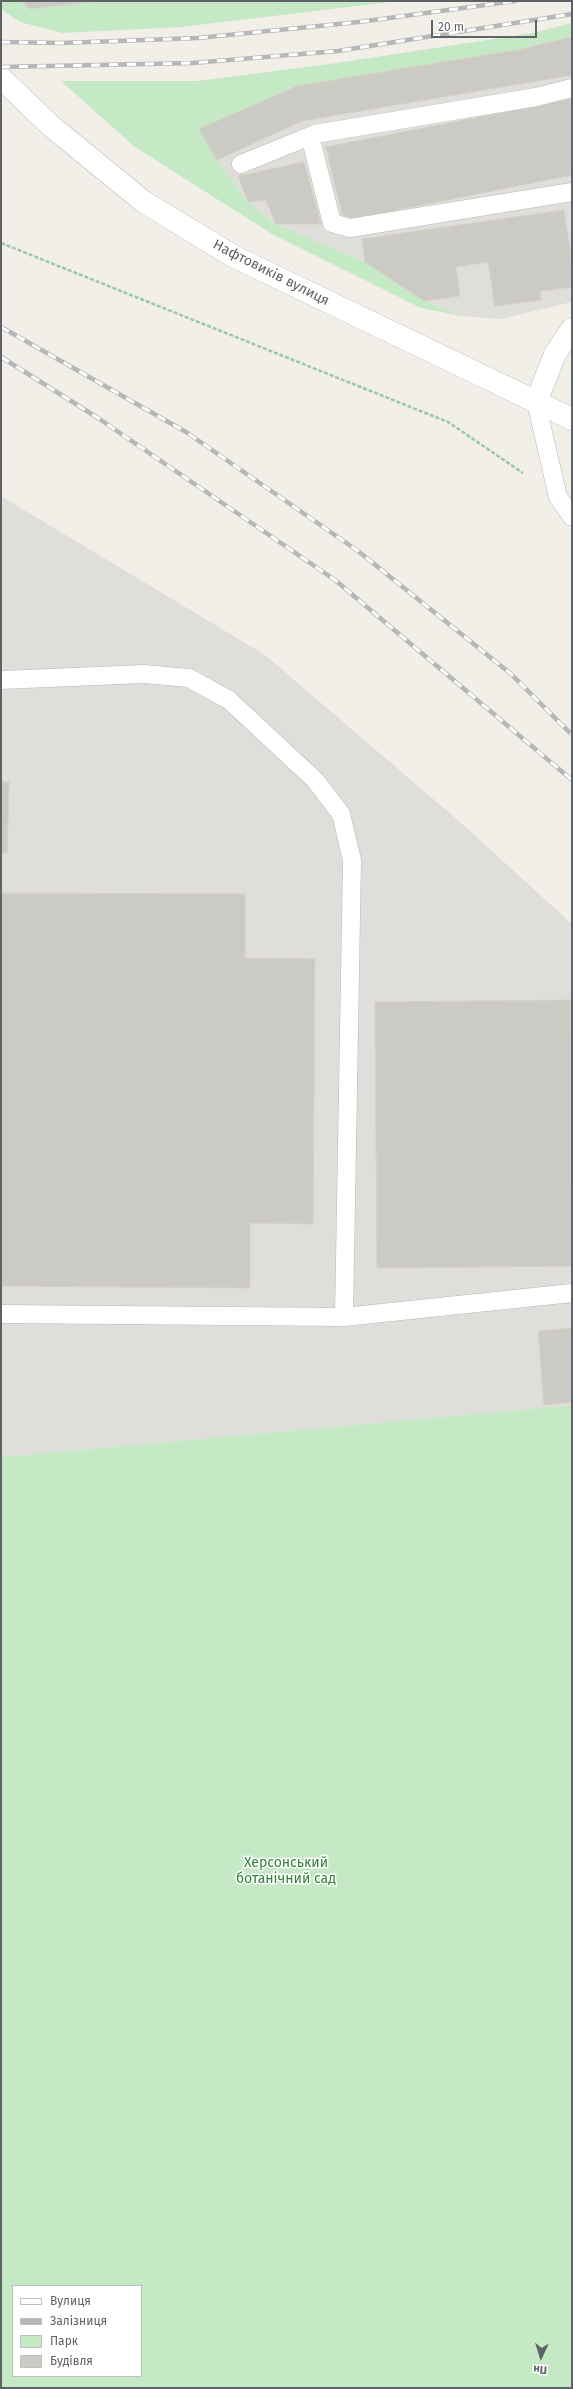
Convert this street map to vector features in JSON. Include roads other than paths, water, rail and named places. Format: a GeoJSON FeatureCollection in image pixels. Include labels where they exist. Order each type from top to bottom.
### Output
{"type":"FeatureCollection","features":[{"type":"Feature","properties":{"kind":"street","name":"Нафтовиків вулиця"},"geometry":{"type":"LineString","coordinates":[[1,78],[51,126],[144,202],[233,256],[572,419]]}},
{"type":"Feature","properties":{"kind":"street"},"geometry":{"type":"LineString","coordinates":[[536,402],[555,354],[572,329]]}},
{"type":"Feature","properties":{"kind":"lane"},"geometry":{"type":"LineString","coordinates":[[241,164],[310,136],[536,97],[572,88]]}},
{"type":"Feature","properties":{"kind":"lane"},"geometry":{"type":"LineString","coordinates":[[310,136],[332,223],[350,228],[572,192]]}},
{"type":"Feature","properties":{"kind":"lane"},"geometry":{"type":"LineString","coordinates":[[536,402],[558,497],[572,517]]}},
{"type":"Feature","properties":{"kind":"lane"},"geometry":{"type":"LineString","coordinates":[[1,680],[144,674],[189,678],[230,700],[315,780],[341,814],[352,860],[344,1317]]}},
{"type":"Feature","properties":{"kind":"lane"},"geometry":{"type":"LineString","coordinates":[[1,1314],[344,1317],[572,1294]]}},
{"type":"Feature","properties":{"kind":"railway"},"geometry":{"type":"LineString","coordinates":[[1,42],[62,43],[198,38],[359,22],[515,1]]}},
{"type":"Feature","properties":{"kind":"railway"},"geometry":{"type":"LineString","coordinates":[[1,67],[193,63],[338,51],[572,14]]}},
{"type":"Feature","properties":{"kind":"railway"},"geometry":{"type":"LineString","coordinates":[[1,327],[186,432],[358,551],[511,674],[572,735]]}},
{"type":"Feature","properties":{"kind":"railway"},"geometry":{"type":"LineString","coordinates":[[1,357],[98,418],[335,580],[572,780]]}},
{"type":"Feature","properties":{"kind":"park label","name":"Херсонський ботанічний сад"},"geometry":{"type":"Point","coordinates":[286,1872]}}]}
